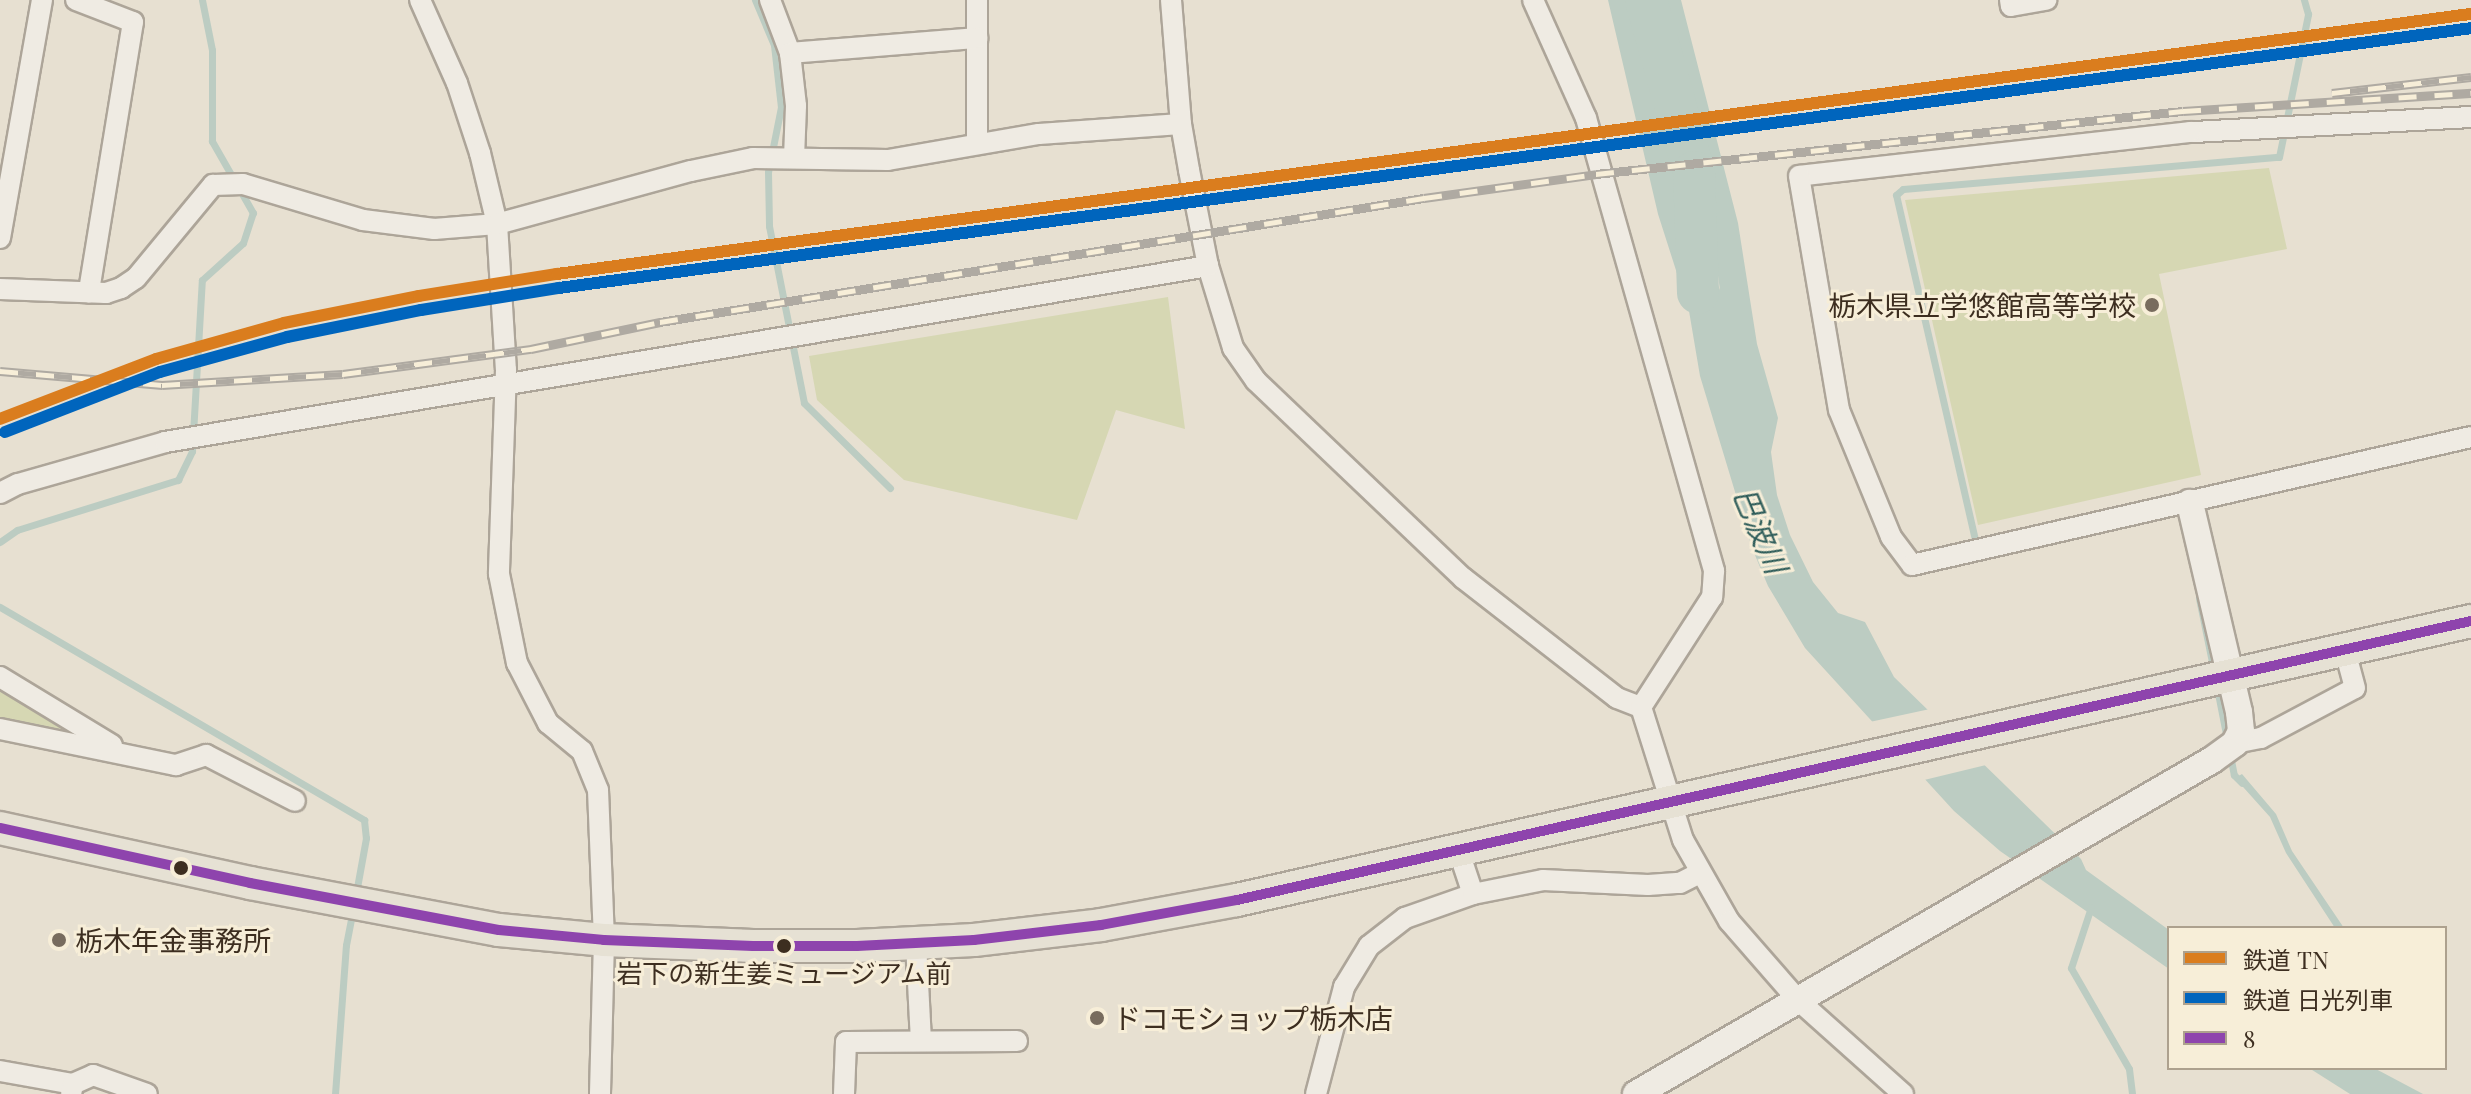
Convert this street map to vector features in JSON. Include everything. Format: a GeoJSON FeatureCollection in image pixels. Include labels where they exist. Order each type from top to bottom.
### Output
{"type":"FeatureCollection","features":[{"type":"Feature","properties":{"kind":"main road"},"geometry":{"type":"LineString","coordinates":[[0,828],[396,913],[499,930],[604,940],[753,946],[916,943],[1101,925],[1459,852],[2471,621]]}},
{"type":"Feature","properties":{"kind":"street"},"geometry":{"type":"LineString","coordinates":[[0,238],[42,0]]}},
{"type":"Feature","properties":{"kind":"street"},"geometry":{"type":"LineString","coordinates":[[76,0],[133,22],[89,292]]}},
{"type":"Feature","properties":{"kind":"street"},"geometry":{"type":"LineString","coordinates":[[420,0],[457,83],[480,153],[497,224],[506,385],[499,574],[517,663],[548,723],[582,751],[598,790],[604,940],[600,1094]]}},
{"type":"Feature","properties":{"kind":"street"},"geometry":{"type":"LineString","coordinates":[[770,0],[790,53],[796,106],[794,157]]}},
{"type":"Feature","properties":{"kind":"street"},"geometry":{"type":"LineString","coordinates":[[977,0],[977,143]]}},
{"type":"Feature","properties":{"kind":"street"},"geometry":{"type":"LineString","coordinates":[[1171,0],[1181,124],[1208,266],[1233,348],[1256,381],[1463,578],[1617,698],[1641,707]]}},
{"type":"Feature","properties":{"kind":"street"},"geometry":{"type":"LineString","coordinates":[[1533,0],[1586,118],[1714,571],[1712,597],[1641,707],[1669,804],[1700,873],[1729,921],[1798,1000],[1903,1094]]}},
{"type":"Feature","properties":{"kind":"street"},"geometry":{"type":"LineString","coordinates":[[2010,0],[2011,6],[2046,0]]}},
{"type":"Feature","properties":{"kind":"street"},"geometry":{"type":"LineString","coordinates":[[790,53],[977,38]]}},
{"type":"Feature","properties":{"kind":"street"},"geometry":{"type":"LineString","coordinates":[[2471,117],[2190,132],[1799,176],[1839,410],[1891,537],[1912,565],[2471,437]]}},
{"type":"Feature","properties":{"kind":"street"},"geometry":{"type":"LineString","coordinates":[[0,289],[106,293],[136,278],[213,185],[243,184],[363,220],[434,229],[497,224],[691,171],[753,158],[888,160],[977,143],[1095,129],[1181,124]]}},
{"type":"Feature","properties":{"kind":"street"},"geometry":{"type":"LineString","coordinates":[[0,493],[18,484],[165,442],[1208,266]]}},
{"type":"Feature","properties":{"kind":"street"},"geometry":{"type":"LineString","coordinates":[[2190,503],[2231,674],[2241,731],[2235,743]]}},
{"type":"Feature","properties":{"kind":"street"},"geometry":{"type":"LineString","coordinates":[[1636,1094],[2069,840],[2212,760],[2235,743],[2261,738],[2355,688],[2345,651]]}},
{"type":"Feature","properties":{"kind":"street"},"geometry":{"type":"LineString","coordinates":[[0,677],[125,754]]}},
{"type":"Feature","properties":{"kind":"street"},"geometry":{"type":"LineString","coordinates":[[0,729],[176,765],[206,755],[295,801]]}},
{"type":"Feature","properties":{"kind":"street"},"geometry":{"type":"LineString","coordinates":[[1459,852],[1473,894]]}},
{"type":"Feature","properties":{"kind":"street"},"geometry":{"type":"LineString","coordinates":[[1316,1094],[1344,987],[1369,946],[1405,918],[1473,894],[1543,880],[1648,885],[1680,883],[1700,873]]}},
{"type":"Feature","properties":{"kind":"street"},"geometry":{"type":"LineString","coordinates":[[916,943],[921,1041]]}},
{"type":"Feature","properties":{"kind":"street"},"geometry":{"type":"LineString","coordinates":[[844,1094],[846,1042],[1017,1041]]}},
{"type":"Feature","properties":{"kind":"street"},"geometry":{"type":"LineString","coordinates":[[0,1071],[72,1089],[93,1075],[147,1094]]}},
{"type":"Feature","properties":{"kind":"green space"},"geometry":{"type":"Polygon","coordinates":[[[2269,168],[2287,249],[2159,274],[2201,475],[1978,525],[1905,200],[2269,168]]]}},
{"type":"Feature","properties":{"kind":"green space"},"geometry":{"type":"Polygon","coordinates":[[[1168,297],[1185,429],[1116,410],[1077,520],[904,480],[817,400],[809,356],[1168,297]]]}},
{"type":"Feature","properties":{"kind":"green space"},"geometry":{"type":"Polygon","coordinates":[[[0,687],[90,739],[0,720],[0,687]]]}},
{"type":"Feature","properties":{"kind":"water"},"geometry":{"type":"Polygon","coordinates":[[[1608,0],[1637,0],[1691,218],[1720,290],[1710,219],[1660,0],[1681,0],[1738,223],[1757,344],[1778,418],[1771,452],[1777,495],[1790,535],[1813,582],[1838,613],[1865,622],[1894,677],[2081,859],[2086,870],[2167,929],[2167,968],[2000,851],[1954,811],[1805,648],[1768,586],[1752,548],[1700,376],[1689,311],[1658,214],[1608,0]]]}},
{"type":"Feature","properties":{"kind":"water"},"geometry":{"type":"Polygon","coordinates":[[[2242,774],[2276,814],[2292,851],[2343,926],[2334,926],[2286,853],[2270,817],[2235,778],[2242,774]]]}},
{"type":"Feature","properties":{"kind":"water"},"geometry":{"type":"Polygon","coordinates":[[[2312,1070],[2378,1070],[2423,1094],[2350,1094],[2312,1070]]]}},
{"type":"Feature","properties":{"kind":"pier"},"geometry":{"type":"Polygon","coordinates":[[[1930,709],[1986,765],[1920,781],[1865,723],[1930,709]]]}},
{"type":"Feature","properties":{"kind":"waterway"},"geometry":{"type":"LineString","coordinates":[[0,542],[17,530],[178,480],[192,451],[202,280],[243,243],[253,213],[212,141],[212,50],[202,0]]}},
{"type":"Feature","properties":{"kind":"waterway"},"geometry":{"type":"LineString","coordinates":[[755,0],[774,45],[781,107],[768,172],[769,226],[804,403],[890,488]]}},
{"type":"Feature","properties":{"kind":"waterway","name":"巴波川"},"geometry":{"type":"LineString","coordinates":[[1646,0],[1694,172],[1698,293]]}},
{"type":"Feature","properties":{"kind":"waterway"},"geometry":{"type":"LineString","coordinates":[[1980,543],[1976,544],[1896,195],[1903,189],[2279,157],[2308,14],[2304,0]]}},
{"type":"Feature","properties":{"kind":"waterway"},"geometry":{"type":"LineString","coordinates":[[2199,598],[2214,672]]}},
{"type":"Feature","properties":{"kind":"waterway"},"geometry":{"type":"LineString","coordinates":[[0,607],[364,820],[366,838],[356,893]]}},
{"type":"Feature","properties":{"kind":"waterway"},"geometry":{"type":"LineString","coordinates":[[2217,688],[2227,739]]}},
{"type":"Feature","properties":{"kind":"waterway"},"geometry":{"type":"LineString","coordinates":[[2230,755],[2234,775],[2242,783]]}},
{"type":"Feature","properties":{"kind":"waterway"},"geometry":{"type":"LineString","coordinates":[[2091,907],[2071,968],[2129,1069],[2132,1094]]}},
{"type":"Feature","properties":{"kind":"waterway"},"geometry":{"type":"LineString","coordinates":[[335,1094],[346,945],[353,909]]}},
{"type":"Feature","properties":{"kind":"railway"},"geometry":{"type":"LineString","coordinates":[[2332,93],[2471,77]]}},
{"type":"Feature","properties":{"kind":"railway"},"geometry":{"type":"LineString","coordinates":[[0,371],[162,385],[343,374],[531,349],[660,322],[1424,198],[1596,174],[2183,111],[2471,93]]}},
{"type":"Feature","properties":{"kind":"rail line","name":"TN"},"geometry":{"type":"LineString","coordinates":[[0,419],[156,359],[284,323],[419,296],[557,274],[2471,14]]}},
{"type":"Feature","properties":{"kind":"rail line","name":"日光列車"},"geometry":{"type":"LineString","coordinates":[[5,432],[160,372],[287,337],[421,310],[559,288],[2471,28]]}},
{"type":"Feature","properties":{"kind":"transit line","name":"8"},"geometry":{"type":"LineString","coordinates":[[0,828],[250,883],[499,930],[604,940],[753,946],[857,946],[974,940],[1101,925],[1237,900],[2471,621]]}},
{"type":"Feature","properties":{"kind":"place","name":"栃木県立学悠館高等学校"},"geometry":{"type":"Point","coordinates":[2152,305]}},
{"type":"Feature","properties":{"kind":"place","name":"栃木年金事務所"},"geometry":{"type":"Point","coordinates":[59,940]}},
{"type":"Feature","properties":{"kind":"place","name":"岩下の新生姜ミュージアム前"},"geometry":{"type":"Point","coordinates":[784,946]}},
{"type":"Feature","properties":{"kind":"place","name":"ドコモショップ栃木店"},"geometry":{"type":"Point","coordinates":[1097,1018]}}]}
